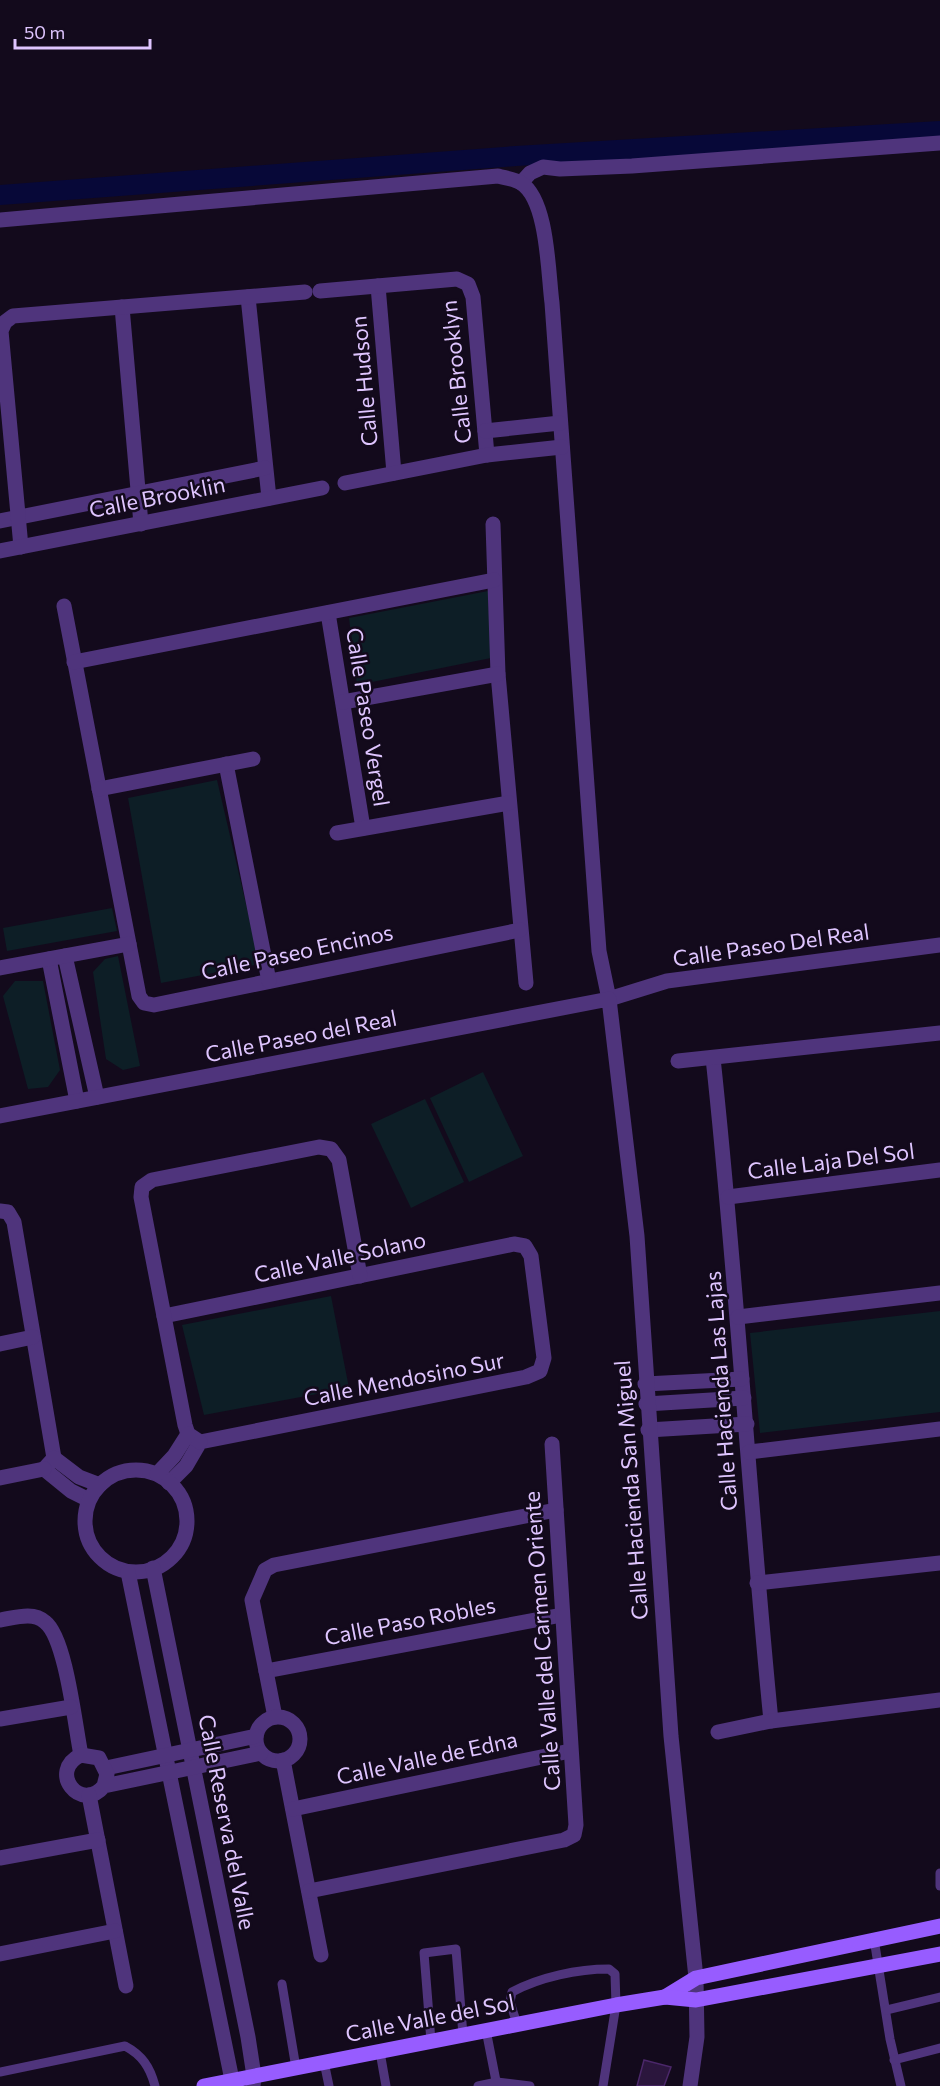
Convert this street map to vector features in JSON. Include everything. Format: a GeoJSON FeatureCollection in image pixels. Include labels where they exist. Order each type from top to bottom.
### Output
{"type":"FeatureCollection","features":[{"type":"Feature","properties":{"kind":"main road","name":"Calle Valle del Sol"},"geometry":{"type":"LineString","coordinates":[[665,1997],[696,1978],[940,1926]]}},
{"type":"Feature","properties":{"kind":"main road","name":"Calle Valle del Sol"},"geometry":{"type":"LineString","coordinates":[[204,2086],[254,2081],[324,2062],[616,2005],[665,1997],[696,2000],[940,1954]]}},
{"type":"Feature","properties":{"kind":"street"},"geometry":{"type":"LineString","coordinates":[[0,220],[498,176],[521,183],[530,173],[543,167],[560,169],[632,166],[940,143]]}},
{"type":"Feature","properties":{"kind":"street","name":"Calle Hacienda San Miguel"},"geometry":{"type":"LineString","coordinates":[[521,183],[537,204],[541,219],[552,303],[599,951],[609,999],[637,1236],[646,1404],[671,1736],[696,1978],[698,2037],[690,2086]]}},
{"type":"Feature","properties":{"kind":"street","name":"Calle Hudson"},"geometry":{"type":"LineString","coordinates":[[21,547],[1,331],[5,322],[13,316],[457,279],[468,284]]}},
{"type":"Feature","properties":{"kind":"street","name":"Calle Brooklyn"},"geometry":{"type":"LineString","coordinates":[[468,284],[473,297],[487,455]]}},
{"type":"Feature","properties":{"kind":"street","name":"Calle Hudson"},"geometry":{"type":"LineString","coordinates":[[378,286],[394,473]]}},
{"type":"Feature","properties":{"kind":"street"},"geometry":{"type":"LineString","coordinates":[[248,297],[269,498]]}},
{"type":"Feature","properties":{"kind":"street"},"geometry":{"type":"LineString","coordinates":[[122,307],[141,524]]}},
{"type":"Feature","properties":{"kind":"street"},"geometry":{"type":"LineString","coordinates":[[485,430],[560,423]]}},
{"type":"Feature","properties":{"kind":"street"},"geometry":{"type":"LineString","coordinates":[[345,483],[487,455],[562,447]]}},
{"type":"Feature","properties":{"kind":"street","name":"Calle Brooklin"},"geometry":{"type":"LineString","coordinates":[[0,521],[265,468]]}},
{"type":"Feature","properties":{"kind":"street","name":"Calle Brooklin"},"geometry":{"type":"LineString","coordinates":[[0,551],[322,488]]}},
{"type":"Feature","properties":{"kind":"street"},"geometry":{"type":"LineString","coordinates":[[493,524],[498,674],[526,983]]}},
{"type":"Feature","properties":{"kind":"street"},"geometry":{"type":"LineString","coordinates":[[74,662],[494,580]]}},
{"type":"Feature","properties":{"kind":"street","name":"Calle Paseo Encinos"},"geometry":{"type":"LineString","coordinates":[[64,606],[139,996],[144,1003],[154,1005],[520,930]]}},
{"type":"Feature","properties":{"kind":"street","name":"Calle Paseo Vergel"},"geometry":{"type":"LineString","coordinates":[[328,613],[363,828]]}},
{"type":"Feature","properties":{"kind":"street"},"geometry":{"type":"LineString","coordinates":[[343,702],[498,674]]}},
{"type":"Feature","properties":{"kind":"street"},"geometry":{"type":"LineString","coordinates":[[99,789],[253,759]]}},
{"type":"Feature","properties":{"kind":"street"},"geometry":{"type":"LineString","coordinates":[[226,764],[269,981]]}},
{"type":"Feature","properties":{"kind":"street","name":"Calle Paseo Vergel"},"geometry":{"type":"LineString","coordinates":[[337,833],[509,803]]}},
{"type":"Feature","properties":{"kind":"street"},"geometry":{"type":"LineString","coordinates":[[0,968],[129,944]]}},
{"type":"Feature","properties":{"kind":"street","name":"Calle Paseo Del Real"},"geometry":{"type":"LineString","coordinates":[[609,999],[667,981],[940,945]]}},
{"type":"Feature","properties":{"kind":"street"},"geometry":{"type":"LineString","coordinates":[[65,956],[97,1097]]}},
{"type":"Feature","properties":{"kind":"street"},"geometry":{"type":"LineString","coordinates":[[49,959],[77,1101]]}},
{"type":"Feature","properties":{"kind":"street","name":"Calle Paseo del Real"},"geometry":{"type":"LineString","coordinates":[[0,1116],[609,999]]}},
{"type":"Feature","properties":{"kind":"street"},"geometry":{"type":"LineString","coordinates":[[678,1061],[940,1034]]}},
{"type":"Feature","properties":{"kind":"street","name":"Calle Hacienda Las Lajas"},"geometry":{"type":"LineString","coordinates":[[713,1058],[728,1197],[747,1424],[757,1583],[771,1721]]}},
{"type":"Feature","properties":{"kind":"street"},"geometry":{"type":"LineString","coordinates":[[163,1478],[186,1466],[194,1438],[164,1316],[141,1197],[142,1187],[152,1180],[319,1147],[331,1149],[339,1160],[360,1276]]}},
{"type":"Feature","properties":{"kind":"street","name":"Calle Laja Del Sol"},"geometry":{"type":"LineString","coordinates":[[728,1197],[940,1170]]}},
{"type":"Feature","properties":{"kind":"street"},"geometry":{"type":"LineString","coordinates":[[4,1211],[14,1222],[33,1337],[49,1464],[71,1491],[89,1500]]}},
{"type":"Feature","properties":{"kind":"street","name":"Calle Valle Solano"},"geometry":{"type":"LineString","coordinates":[[164,1316],[514,1244],[525,1246]]}},
{"type":"Feature","properties":{"kind":"street","name":"Calle Mendosino Sur"},"geometry":{"type":"LineString","coordinates":[[194,1438],[526,1377],[540,1371],[544,1358],[531,1256],[525,1246]]}},
{"type":"Feature","properties":{"kind":"street"},"geometry":{"type":"LineString","coordinates":[[738,1317],[940,1293]]}},
{"type":"Feature","properties":{"kind":"street"},"geometry":{"type":"LineString","coordinates":[[0,1344],[33,1337]]}},
{"type":"Feature","properties":{"kind":"street"},"geometry":{"type":"LineString","coordinates":[[645,1384],[742,1379]]}},
{"type":"Feature","properties":{"kind":"street"},"geometry":{"type":"LineString","coordinates":[[646,1404],[744,1398]]}},
{"type":"Feature","properties":{"kind":"street"},"geometry":{"type":"LineString","coordinates":[[648,1430],[747,1424]]}},
{"type":"Feature","properties":{"kind":"street"},"geometry":{"type":"LineString","coordinates":[[749,1452],[940,1429]]}},
{"type":"Feature","properties":{"kind":"street","name":"Calle Valle del Carmen Oriente"},"geometry":{"type":"LineString","coordinates":[[309,1892],[564,1840],[574,1835],[576,1825],[552,1444]]}},
{"type":"Feature","properties":{"kind":"street"},"geometry":{"type":"LineString","coordinates":[[0,1478],[49,1464],[100,1485]]}},
{"type":"Feature","properties":{"kind":"street"},"geometry":{"type":"LineString","coordinates":[[142,1470],[163,1478],[180,1495],[186,1510],[187,1526],[183,1541],[174,1554],[153,1568],[129,1572],[101,1558],[91,1545],[85,1529],[89,1500],[100,1485],[112,1475],[127,1471],[142,1470]]}},
{"type":"Feature","properties":{"kind":"street"},"geometry":{"type":"LineString","coordinates":[[275,1717],[252,1600],[265,1570],[274,1565],[556,1510]]}},
{"type":"Feature","properties":{"kind":"street"},"geometry":{"type":"LineString","coordinates":[[757,1583],[940,1563]]}},
{"type":"Feature","properties":{"kind":"street","name":"Calle Reserva del Valle"},"geometry":{"type":"LineString","coordinates":[[153,1568],[254,2081]]}},
{"type":"Feature","properties":{"kind":"street","name":"Calle Reserva del Valle"},"geometry":{"type":"LineString","coordinates":[[129,1572],[234,2083]]}},
{"type":"Feature","properties":{"kind":"street","name":"Calle Paso Robles"},"geometry":{"type":"LineString","coordinates":[[266,1671],[562,1615]]}},
{"type":"Feature","properties":{"kind":"street"},"geometry":{"type":"LineString","coordinates":[[0,1620],[33,1616],[45,1622],[54,1634],[62,1652],[81,1755]]}},
{"type":"Feature","properties":{"kind":"street"},"geometry":{"type":"LineString","coordinates":[[718,1731],[771,1721],[940,1700]]}},
{"type":"Feature","properties":{"kind":"street"},"geometry":{"type":"LineString","coordinates":[[0,1719],[71,1707]]}},
{"type":"Feature","properties":{"kind":"street"},"geometry":{"type":"LineString","coordinates":[[275,1717],[289,1720],[298,1731],[298,1746],[295,1752],[283,1760],[270,1760],[261,1754],[256,1736],[261,1724],[275,1717]]}},
{"type":"Feature","properties":{"kind":"street"},"geometry":{"type":"LineString","coordinates":[[106,1768],[256,1736]]}},
{"type":"Feature","properties":{"kind":"street","name":"Calle Valle de Edna"},"geometry":{"type":"LineString","coordinates":[[293,1809],[570,1751]]}},
{"type":"Feature","properties":{"kind":"street"},"geometry":{"type":"LineString","coordinates":[[104,1786],[106,1768],[99,1758],[81,1755],[70,1763],[66,1775],[71,1788],[76,1792],[89,1795],[104,1786],[261,1754]]}},
{"type":"Feature","properties":{"kind":"street"},"geometry":{"type":"LineString","coordinates":[[283,1760],[321,1955]]}},
{"type":"Feature","properties":{"kind":"street"},"geometry":{"type":"LineString","coordinates":[[89,1795],[126,1986]]}},
{"type":"Feature","properties":{"kind":"street"},"geometry":{"type":"LineString","coordinates":[[0,1858],[98,1840]]}},
{"type":"Feature","properties":{"kind":"street"},"geometry":{"type":"LineString","coordinates":[[0,1954],[115,1931]]}},
{"type":"Feature","properties":{"kind":"lane"},"geometry":{"type":"LineString","coordinates":[[940,1873],[940,1886]]}},
{"type":"Feature","properties":{"kind":"lane"},"geometry":{"type":"LineString","coordinates":[[874,1939],[894,2060],[901,2086]]}},
{"type":"Feature","properties":{"kind":"lane"},"geometry":{"type":"LineString","coordinates":[[431,2041],[424,1953],[456,1949],[463,2035]]}},
{"type":"Feature","properties":{"kind":"lane"},"geometry":{"type":"LineString","coordinates":[[517,2024],[510,2002],[513,1992],[526,1984],[590,1969],[609,1969],[615,1974],[616,2005],[603,2086]]}},
{"type":"Feature","properties":{"kind":"lane"},"geometry":{"type":"LineString","coordinates":[[282,1984],[296,2068]]}},
{"type":"Feature","properties":{"kind":"lane"},"geometry":{"type":"LineString","coordinates":[[886,2010],[940,1997]]}},
{"type":"Feature","properties":{"kind":"lane"},"geometry":{"type":"LineString","coordinates":[[486,2030],[497,2084]]}},
{"type":"Feature","properties":{"kind":"lane"},"geometry":{"type":"LineString","coordinates":[[0,2072],[124,2046],[137,2053],[151,2071],[154,2086]]}},
{"type":"Feature","properties":{"kind":"lane"},"geometry":{"type":"LineString","coordinates":[[894,2060],[940,2048]]}},
{"type":"Feature","properties":{"kind":"lane"},"geometry":{"type":"LineString","coordinates":[[380,2052],[386,2086]]}},
{"type":"Feature","properties":{"kind":"lane"},"geometry":{"type":"LineString","coordinates":[[324,2062],[329,2086]]}},
{"type":"Feature","properties":{"kind":"lane"},"geometry":{"type":"LineString","coordinates":[[478,2086],[497,2084],[530,2086]]}},
{"type":"Feature","properties":{"kind":"shaded area"},"geometry":{"type":"Polygon","coordinates":[[[488,591],[491,658],[357,685],[349,618],[488,591]]]}},
{"type":"Feature","properties":{"kind":"shaded area"},"geometry":{"type":"Polygon","coordinates":[[[217,780],[260,964],[161,983],[128,798],[217,780]]]}},
{"type":"Feature","properties":{"kind":"shaded area"},"geometry":{"type":"Polygon","coordinates":[[[112,908],[117,931],[7,951],[3,928],[112,908]]]}},
{"type":"Feature","properties":{"kind":"shaded area"},"geometry":{"type":"Polygon","coordinates":[[[118,956],[140,1066],[123,1070],[106,1059],[93,972],[105,959],[118,956]]]}},
{"type":"Feature","properties":{"kind":"shaded area"},"geometry":{"type":"Polygon","coordinates":[[[15,981],[43,981],[60,1070],[48,1087],[28,1089],[3,996],[15,981]]]}},
{"type":"Feature","properties":{"kind":"shaded area"},"geometry":{"type":"Polygon","coordinates":[[[483,1072],[523,1156],[469,1182],[430,1098],[483,1072]]]}},
{"type":"Feature","properties":{"kind":"shaded area"},"geometry":{"type":"Polygon","coordinates":[[[425,1099],[464,1182],[411,1208],[371,1124],[425,1099]]]}},
{"type":"Feature","properties":{"kind":"shaded area"},"geometry":{"type":"Polygon","coordinates":[[[331,1296],[349,1388],[204,1415],[182,1325],[331,1296]]]}},
{"type":"Feature","properties":{"kind":"shaded area"},"geometry":{"type":"Polygon","coordinates":[[[940,1311],[940,1412],[760,1433],[750,1333],[940,1311]]]}},
{"type":"Feature","properties":{"kind":"building"},"geometry":{"type":"Polygon","coordinates":[[[644,2060],[671,2067],[664,2086],[637,2086],[644,2060]]]}},
{"type":"Feature","properties":{"kind":"waterway"},"geometry":{"type":"LineString","coordinates":[[0,195],[516,156],[940,131]]}}]}
